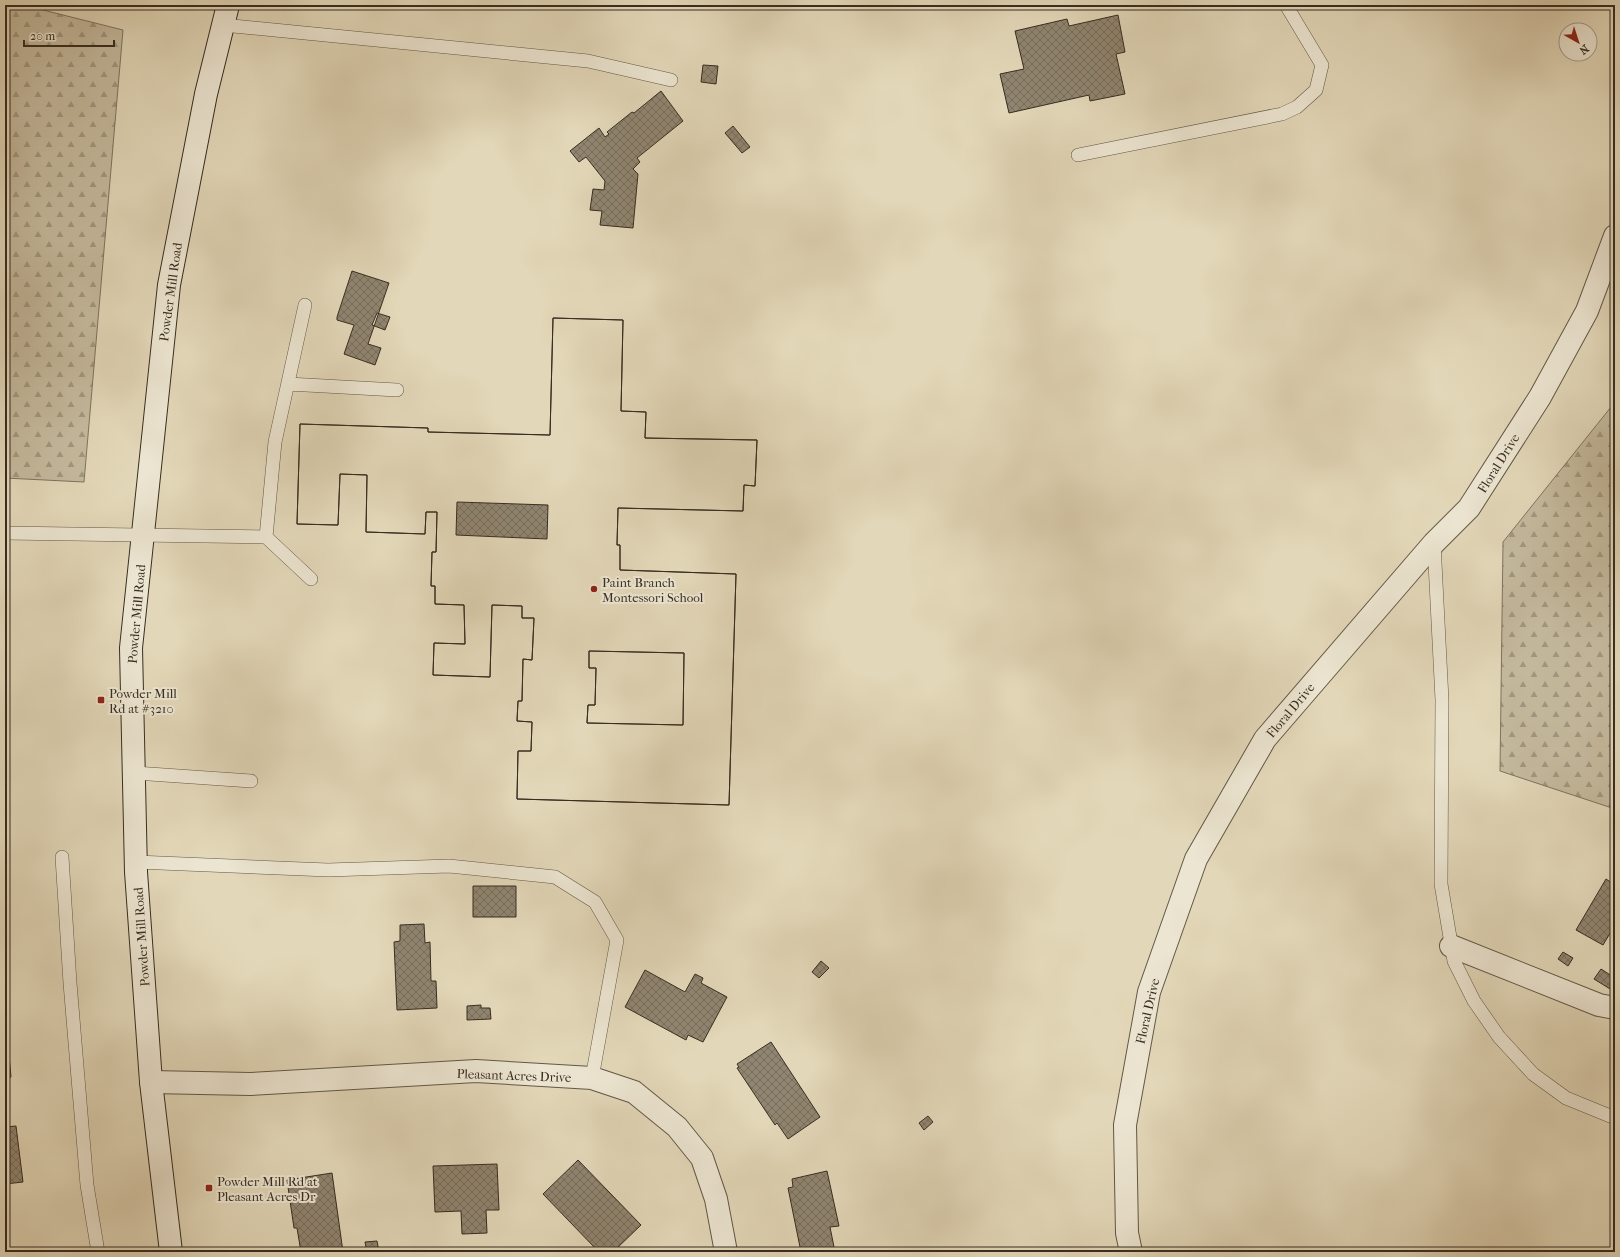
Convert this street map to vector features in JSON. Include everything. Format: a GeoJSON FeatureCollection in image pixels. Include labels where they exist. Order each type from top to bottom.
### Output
{"type":"FeatureCollection","features":[{"type":"Feature","properties":{"kind":"street","name":"Powder Mill Road"},"geometry":{"type":"LineString","coordinates":[[171,1252],[151,1082],[136,862],[131,648],[169,285],[206,94],[226,15]]}},
{"type":"Feature","properties":{"kind":"street","name":"Floral Drive"},"geometry":{"type":"LineString","coordinates":[[1131,1252],[1127,1232],[1125,1125],[1148,992],[1196,859],[1265,739],[1434,543],[1469,508],[1540,397],[1586,311],[1615,236]]}},
{"type":"Feature","properties":{"kind":"street"},"geometry":{"type":"LineString","coordinates":[[1451,946],[1599,1005],[1615,1008]]}},
{"type":"Feature","properties":{"kind":"street","name":"Pleasant Acres Drive"},"geometry":{"type":"LineString","coordinates":[[151,1082],[250,1084],[476,1071],[592,1078],[634,1092],[677,1127],[702,1158],[716,1199],[726,1252]]}},
{"type":"Feature","properties":{"kind":"lane"},"geometry":{"type":"LineString","coordinates":[[1078,155],[1282,114],[1297,107],[1316,90],[1322,65],[1286,5]]}},
{"type":"Feature","properties":{"kind":"lane"},"geometry":{"type":"LineString","coordinates":[[226,15],[588,62],[671,80]]}},
{"type":"Feature","properties":{"kind":"lane"},"geometry":{"type":"LineString","coordinates":[[266,537],[275,442],[305,305]]}},
{"type":"Feature","properties":{"kind":"lane"},"geometry":{"type":"LineString","coordinates":[[288,384],[397,390]]}},
{"type":"Feature","properties":{"kind":"lane"},"geometry":{"type":"LineString","coordinates":[[5,534],[266,537],[311,579]]}},
{"type":"Feature","properties":{"kind":"lane"},"geometry":{"type":"LineString","coordinates":[[1434,543],[1442,700],[1441,884],[1454,961],[1474,1001],[1499,1037],[1533,1074],[1566,1098],[1615,1118]]}},
{"type":"Feature","properties":{"kind":"lane"},"geometry":{"type":"LineString","coordinates":[[135,773],[251,781]]}},
{"type":"Feature","properties":{"kind":"lane"},"geometry":{"type":"LineString","coordinates":[[62,857],[70,983],[88,1185],[98,1252]]}},
{"type":"Feature","properties":{"kind":"lane"},"geometry":{"type":"LineString","coordinates":[[136,862],[328,870],[449,866],[555,877],[595,902],[616,940],[592,1078]]}},
{"type":"Feature","properties":{"kind":"green space"},"geometry":{"type":"Polygon","coordinates":[[[5,5],[23,5],[123,30],[84,482],[5,478],[5,5]]]}},
{"type":"Feature","properties":{"kind":"green space"},"geometry":{"type":"Polygon","coordinates":[[[1615,402],[1615,809],[1500,771],[1503,542],[1615,402]]]}},
{"type":"Feature","properties":{"kind":"building"},"geometry":{"type":"Polygon","coordinates":[[[1118,15],[1125,52],[1116,54],[1125,94],[1090,101],[1089,95],[1009,113],[1000,74],[1024,69],[1015,31],[1067,19],[1069,26],[1118,15]]]}},
{"type":"Feature","properties":{"kind":"building"},"geometry":{"type":"Polygon","coordinates":[[[703,65],[718,66],[716,84],[701,82],[703,65]]]}},
{"type":"Feature","properties":{"kind":"building"},"geometry":{"type":"Polygon","coordinates":[[[661,91],[683,121],[637,158],[640,162],[633,169],[638,174],[633,228],[600,225],[602,211],[590,210],[593,189],[604,190],[605,181],[586,157],[579,162],[570,151],[599,128],[605,137],[609,134],[607,132],[661,91]]]}},
{"type":"Feature","properties":{"kind":"building"},"geometry":{"type":"Polygon","coordinates":[[[733,126],[750,147],[742,153],[725,133],[733,126]]]}},
{"type":"Feature","properties":{"kind":"building"},"geometry":{"type":"Polygon","coordinates":[[[352,271],[389,283],[368,344],[381,348],[375,365],[344,354],[354,325],[337,320],[337,317],[352,271]]]}},
{"type":"Feature","properties":{"kind":"building"},"geometry":{"type":"Polygon","coordinates":[[[377,313],[390,317],[385,330],[372,325],[377,313]]]}},
{"type":"Feature","properties":{"kind":"building"},"geometry":{"type":"Polygon","coordinates":[[[553,318],[623,320],[621,411],[646,412],[645,438],[757,440],[755,486],[744,485],[743,511],[618,508],[617,545],[620,545],[620,570],[736,574],[729,805],[517,799],[518,751],[531,751],[532,722],[517,721],[518,701],[522,701],[523,659],[532,660],[534,618],[522,618],[522,606],[492,605],[490,677],[433,675],[434,643],[465,644],[464,605],[435,604],[435,586],[431,586],[432,552],[436,552],[437,512],[426,512],[425,534],[366,532],[367,475],[340,474],[338,525],[297,524],[300,424],[428,428],[428,432],[550,435],[553,318]],[[457,502],[456,535],[547,539],[548,505],[457,502]],[[589,651],[589,668],[596,668],[595,705],[588,705],[587,723],[683,725],[684,653],[589,651]]]}},
{"type":"Feature","properties":{"kind":"building"},"geometry":{"type":"Polygon","coordinates":[[[553,318],[623,320],[621,411],[646,412],[645,438],[757,440],[755,486],[744,485],[743,511],[618,508],[617,545],[620,545],[620,570],[736,574],[729,805],[517,799],[518,751],[531,751],[532,722],[517,721],[518,701],[522,701],[523,659],[532,660],[534,618],[522,618],[522,606],[492,605],[490,677],[433,675],[434,643],[465,644],[464,605],[435,604],[435,586],[431,586],[432,552],[436,552],[437,512],[426,512],[425,534],[366,532],[367,475],[340,474],[338,525],[297,524],[300,424],[428,428],[428,432],[550,435],[553,318]]]}},
{"type":"Feature","properties":{"kind":"building"},"geometry":{"type":"Polygon","coordinates":[[[589,651],[684,653],[683,725],[587,723],[588,705],[595,705],[596,668],[589,668],[589,651]]]}},
{"type":"Feature","properties":{"kind":"building"},"geometry":{"type":"Polygon","coordinates":[[[1606,879],[1615,885],[1615,925],[1603,945],[1576,930],[1606,879]]]}},
{"type":"Feature","properties":{"kind":"building"},"geometry":{"type":"Polygon","coordinates":[[[473,886],[516,886],[516,917],[473,917],[473,886]]]}},
{"type":"Feature","properties":{"kind":"building"},"geometry":{"type":"Polygon","coordinates":[[[424,924],[425,943],[430,942],[431,981],[436,981],[437,1008],[397,1010],[394,942],[400,941],[400,925],[424,924]]]}},
{"type":"Feature","properties":{"kind":"building"},"geometry":{"type":"Polygon","coordinates":[[[1563,952],[1573,958],[1568,966],[1558,959],[1563,952]]]}},
{"type":"Feature","properties":{"kind":"building"},"geometry":{"type":"Polygon","coordinates":[[[821,961],[829,968],[819,978],[812,972],[821,961]]]}},
{"type":"Feature","properties":{"kind":"building"},"geometry":{"type":"Polygon","coordinates":[[[1601,969],[1615,978],[1615,992],[1594,979],[1601,969]]]}},
{"type":"Feature","properties":{"kind":"building"},"geometry":{"type":"Polygon","coordinates":[[[645,970],[685,992],[695,974],[703,978],[701,983],[727,997],[703,1042],[688,1035],[686,1040],[625,1007],[645,970]]]}},
{"type":"Feature","properties":{"kind":"building"},"geometry":{"type":"Polygon","coordinates":[[[481,1005],[481,1008],[490,1008],[491,1019],[467,1020],[467,1006],[481,1005]]]}},
{"type":"Feature","properties":{"kind":"building"},"geometry":{"type":"Polygon","coordinates":[[[5,1011],[11,1077],[8,1078],[9,1090],[5,1090],[5,1011]]]}},
{"type":"Feature","properties":{"kind":"building"},"geometry":{"type":"Polygon","coordinates":[[[771,1042],[820,1117],[788,1139],[777,1123],[775,1125],[737,1068],[739,1067],[737,1064],[771,1042]]]}},
{"type":"Feature","properties":{"kind":"building"},"geometry":{"type":"Polygon","coordinates":[[[928,1116],[933,1122],[924,1130],[919,1123],[928,1116]]]}},
{"type":"Feature","properties":{"kind":"building"},"geometry":{"type":"Polygon","coordinates":[[[16,1126],[23,1182],[5,1184],[5,1127],[16,1126]]]}},
{"type":"Feature","properties":{"kind":"building"},"geometry":{"type":"Polygon","coordinates":[[[578,1160],[641,1225],[613,1252],[592,1252],[596,1249],[543,1194],[578,1160]]]}},
{"type":"Feature","properties":{"kind":"building"},"geometry":{"type":"Polygon","coordinates":[[[497,1164],[499,1210],[486,1210],[487,1233],[462,1234],[461,1211],[435,1212],[433,1166],[497,1164]]]}},
{"type":"Feature","properties":{"kind":"building"},"geometry":{"type":"Polygon","coordinates":[[[827,1171],[839,1226],[830,1227],[835,1252],[801,1252],[788,1188],[793,1187],[792,1179],[827,1171]]]}},
{"type":"Feature","properties":{"kind":"building"},"geometry":{"type":"Polygon","coordinates":[[[332,1173],[343,1252],[301,1252],[297,1228],[294,1228],[287,1180],[332,1173]]]}},
{"type":"Feature","properties":{"kind":"building"},"geometry":{"type":"Polygon","coordinates":[[[377,1241],[379,1252],[367,1252],[365,1242],[377,1241]]]}},
{"type":"Feature","properties":{"kind":"place","name":"Paint Branch Montessori School"},"geometry":{"type":"Point","coordinates":[594,589]}},
{"type":"Feature","properties":{"kind":"place","name":"Powder Mill Rd at #3210"},"geometry":{"type":"Point","coordinates":[101,700]}},
{"type":"Feature","properties":{"kind":"place","name":"Powder Mill Rd at Pleasant Acres Dr"},"geometry":{"type":"Point","coordinates":[209,1188]}}]}
